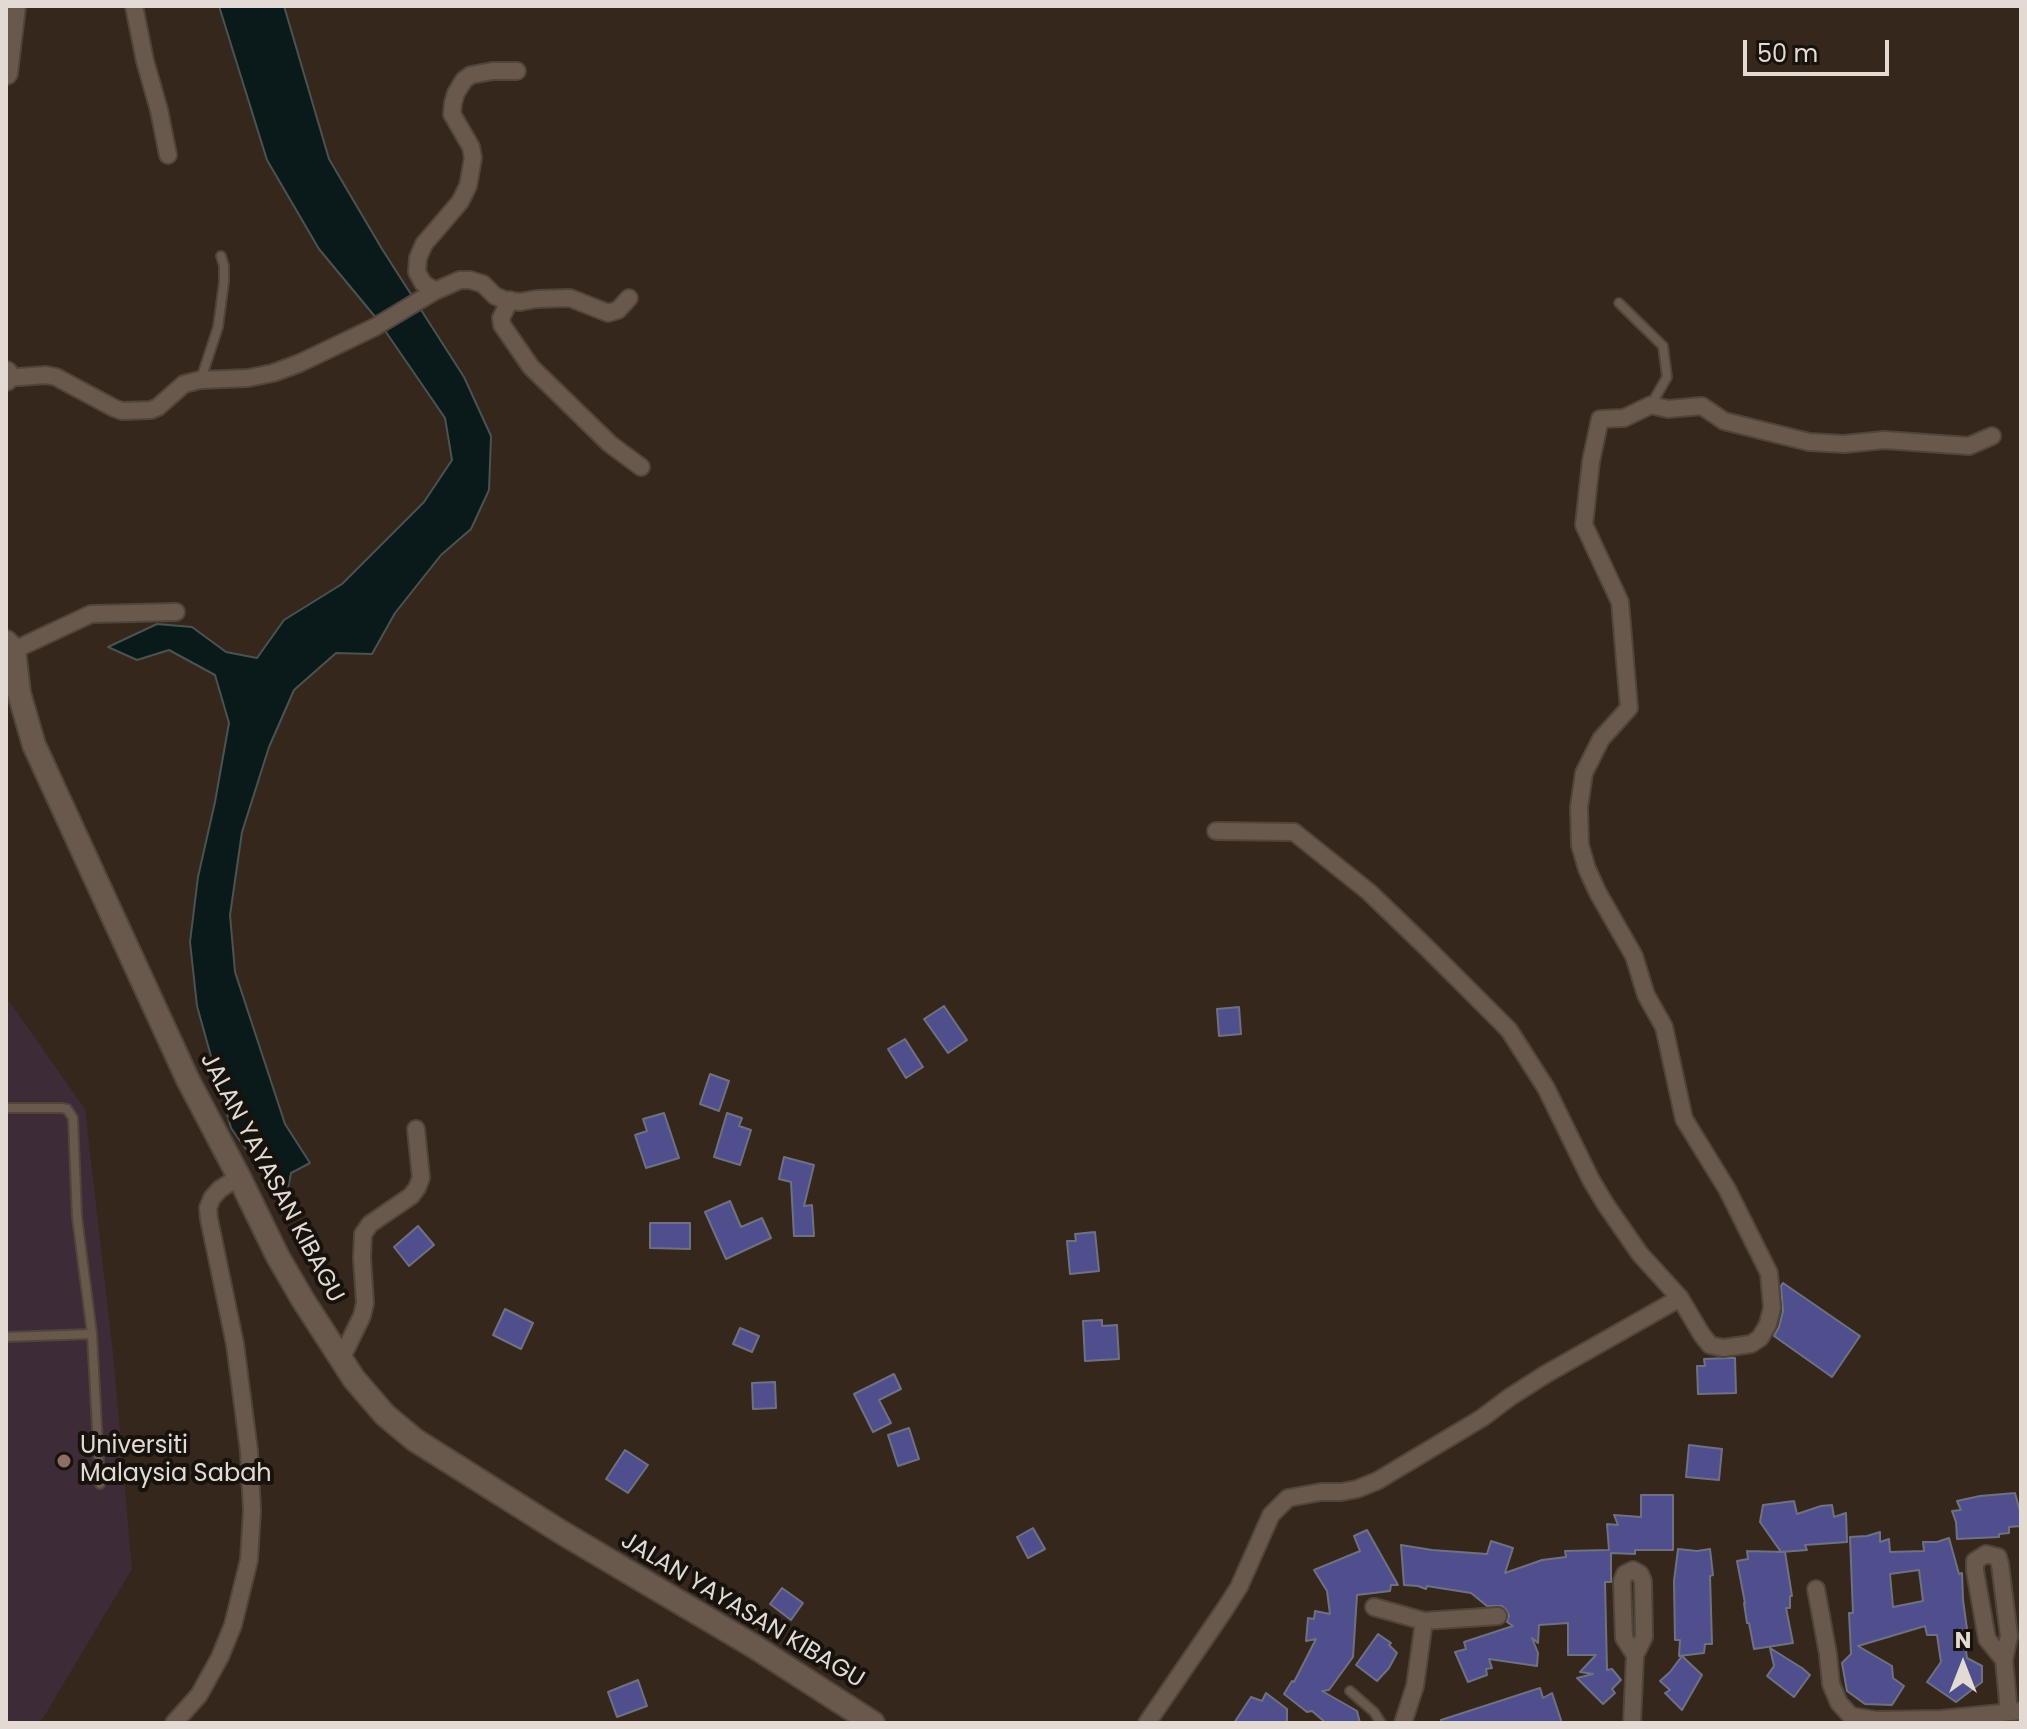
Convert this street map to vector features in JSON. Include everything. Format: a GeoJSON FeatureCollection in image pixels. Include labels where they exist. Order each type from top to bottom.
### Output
{"type":"FeatureCollection","features":[{"type":"Feature","properties":{"kind":"street"},"geometry":{"type":"LineString","coordinates":[[6,73],[14,6]]}},
{"type":"Feature","properties":{"kind":"street"},"geometry":{"type":"LineString","coordinates":[[134,6],[168,155]]}},
{"type":"Feature","properties":{"kind":"street"},"geometry":{"type":"LineString","coordinates":[[428,295],[417,272],[418,258],[424,244],[460,202],[468,186],[473,158],[471,147],[452,114],[456,93],[471,75],[517,71]]}},
{"type":"Feature","properties":{"kind":"street"},"geometry":{"type":"LineString","coordinates":[[6,377],[56,377],[114,408],[140,411],[158,407],[184,384],[200,380],[248,378],[300,363],[375,327],[460,280],[483,284],[495,296],[510,300],[570,298],[608,313],[618,310],[629,298]]}},
{"type":"Feature","properties":{"kind":"street"},"geometry":{"type":"LineString","coordinates":[[510,300],[501,318],[502,325],[531,367],[610,444],[641,467]]}},
{"type":"Feature","properties":{"kind":"street"},"geometry":{"type":"LineString","coordinates":[[1216,831],[1294,832],[1369,892],[1482,1001],[1509,1030],[1546,1088],[1591,1180],[1640,1254],[1680,1298],[1710,1345],[1743,1347],[1760,1338],[1768,1324],[1772,1308],[1769,1273],[1727,1189],[1684,1119],[1664,1027],[1646,995],[1634,956],[1598,893],[1580,845],[1579,807],[1584,773],[1601,739],[1629,708],[1620,602],[1584,525],[1591,461],[1600,419],[1624,418],[1651,405],[1668,409],[1702,406],[1724,421],[1809,442],[1844,444],[1884,440],[1969,446],[1992,436]]}},
{"type":"Feature","properties":{"kind":"street"},"geometry":{"type":"LineString","coordinates":[[10,646],[91,614],[176,612]]}},
{"type":"Feature","properties":{"kind":"street","name":"JALAN YAYASAN KIBAGU"},"geometry":{"type":"LineString","coordinates":[[10,646],[34,745],[188,1080],[278,1257],[354,1379],[385,1415],[415,1440],[561,1532],[755,1647],[873,1723]]}},
{"type":"Feature","properties":{"kind":"street"},"geometry":{"type":"LineString","coordinates":[[342,1357],[365,1303],[363,1234],[370,1224],[411,1196],[421,1178],[416,1129]]}},
{"type":"Feature","properties":{"kind":"street"},"geometry":{"type":"LineString","coordinates":[[174,1723],[199,1695],[220,1657],[233,1625],[249,1560],[252,1511],[247,1435],[235,1344],[208,1208],[220,1189],[239,1177]]}},
{"type":"Feature","properties":{"kind":"street"},"geometry":{"type":"LineString","coordinates":[[1147,1723],[1239,1587],[1271,1515],[1288,1498],[1349,1491],[1377,1481],[1482,1418],[1546,1374],[1680,1298]]}},
{"type":"Feature","properties":{"kind":"street"},"geometry":{"type":"LineString","coordinates":[[1816,1589],[1831,1684],[1839,1703],[1851,1716],[1876,1721],[1941,1719],[2015,1711],[2004,1660],[2009,1636],[2000,1564],[1998,1557],[1986,1554],[1975,1561],[1975,1571],[1987,1639],[2004,1660]]}},
{"type":"Feature","properties":{"kind":"street"},"geometry":{"type":"LineString","coordinates":[[1374,1607],[1424,1621],[1498,1616]]}},
{"type":"Feature","properties":{"kind":"street"},"geometry":{"type":"LineString","coordinates":[[1403,1723],[1415,1686],[1424,1621]]}},
{"type":"Feature","properties":{"kind":"street"},"geometry":{"type":"LineString","coordinates":[[1632,1723],[1635,1655]]}},
{"type":"Feature","properties":{"kind":"lane"},"geometry":{"type":"LineString","coordinates":[[200,380],[218,327],[224,282],[221,256]]}},
{"type":"Feature","properties":{"kind":"lane"},"geometry":{"type":"LineString","coordinates":[[1619,303],[1663,346],[1667,377],[1651,405]]}},
{"type":"Feature","properties":{"kind":"lane"},"geometry":{"type":"LineString","coordinates":[[6,1108],[61,1108],[67,1109],[73,1118],[77,1217],[92,1334],[100,1484]]}},
{"type":"Feature","properties":{"kind":"lane"},"geometry":{"type":"LineString","coordinates":[[6,1337],[92,1334]]}},
{"type":"Feature","properties":{"kind":"lane"},"geometry":{"type":"LineString","coordinates":[[1350,1691],[1374,1712],[1381,1723]]}},
{"type":"Feature","properties":{"kind":"shaded area"},"geometry":{"type":"Polygon","coordinates":[[[219,6],[284,6],[329,159],[464,377],[491,436],[489,490],[471,529],[441,555],[395,613],[372,654],[336,653],[294,690],[269,747],[242,832],[230,915],[235,972],[285,1124],[310,1163],[291,1173],[285,1204],[231,1128],[197,1006],[190,942],[198,877],[229,723],[215,675],[169,650],[137,660],[108,647],[157,624],[192,627],[226,652],[257,658],[284,620],[342,584],[424,502],[452,460],[445,418],[377,319],[319,249],[267,160],[219,6]]]}},
{"type":"Feature","properties":{"kind":"shaded area","name":"Universiti Malaysia Sabah"},"geometry":{"type":"Polygon","coordinates":[[[6,997],[85,1109],[113,1353],[132,1569],[40,1723],[6,1723],[6,997]]]}},
{"type":"Feature","properties":{"kind":"building"},"geometry":{"type":"Polygon","coordinates":[[[944,1006],[967,1040],[948,1053],[924,1019],[944,1006]]]}},
{"type":"Feature","properties":{"kind":"building"},"geometry":{"type":"Polygon","coordinates":[[[1239,1007],[1241,1034],[1219,1036],[1217,1009],[1239,1007]]]}},
{"type":"Feature","properties":{"kind":"building"},"geometry":{"type":"Polygon","coordinates":[[[905,1039],[923,1067],[906,1078],[888,1049],[905,1039]]]}},
{"type":"Feature","properties":{"kind":"building"},"geometry":{"type":"Polygon","coordinates":[[[710,1074],[729,1081],[719,1111],[700,1104],[710,1074]]]}},
{"type":"Feature","properties":{"kind":"building"},"geometry":{"type":"Polygon","coordinates":[[[664,1113],[679,1158],[646,1168],[635,1135],[647,1131],[643,1119],[664,1113]]]}},
{"type":"Feature","properties":{"kind":"building"},"geometry":{"type":"Polygon","coordinates":[[[727,1113],[742,1118],[739,1126],[751,1130],[740,1165],[714,1157],[727,1113]]]}},
{"type":"Feature","properties":{"kind":"building"},"geometry":{"type":"Polygon","coordinates":[[[784,1157],[814,1165],[804,1206],[812,1205],[814,1236],[794,1236],[791,1182],[779,1179],[784,1157]]]}},
{"type":"Feature","properties":{"kind":"building"},"geometry":{"type":"Polygon","coordinates":[[[730,1201],[741,1227],[762,1218],[771,1238],[726,1259],[705,1212],[730,1201]]]}},
{"type":"Feature","properties":{"kind":"building"},"geometry":{"type":"Polygon","coordinates":[[[650,1223],[690,1223],[690,1249],[650,1248],[650,1223]]]}},
{"type":"Feature","properties":{"kind":"building"},"geometry":{"type":"Polygon","coordinates":[[[418,1226],[434,1245],[409,1266],[394,1247],[418,1226]]]}},
{"type":"Feature","properties":{"kind":"building"},"geometry":{"type":"Polygon","coordinates":[[[1095,1232],[1099,1271],[1070,1274],[1067,1241],[1076,1241],[1075,1234],[1095,1232]]]}},
{"type":"Feature","properties":{"kind":"building"},"geometry":{"type":"Polygon","coordinates":[[[1783,1283],[1860,1336],[1832,1377],[1774,1336],[1783,1311],[1783,1283]]]}},
{"type":"Feature","properties":{"kind":"building"},"geometry":{"type":"Polygon","coordinates":[[[505,1309],[533,1323],[521,1349],[493,1335],[505,1309]]]}},
{"type":"Feature","properties":{"kind":"building"},"geometry":{"type":"Polygon","coordinates":[[[1102,1320],[1102,1326],[1117,1325],[1119,1359],[1085,1361],[1083,1321],[1102,1320]]]}},
{"type":"Feature","properties":{"kind":"building"},"geometry":{"type":"Polygon","coordinates":[[[740,1328],[759,1336],[752,1352],[733,1344],[740,1328]]]}},
{"type":"Feature","properties":{"kind":"building"},"geometry":{"type":"Polygon","coordinates":[[[1735,1358],[1736,1393],[1698,1394],[1697,1366],[1705,1366],[1704,1359],[1735,1358]]]}},
{"type":"Feature","properties":{"kind":"building"},"geometry":{"type":"Polygon","coordinates":[[[894,1374],[901,1389],[879,1400],[891,1423],[873,1432],[854,1394],[894,1374]]]}},
{"type":"Feature","properties":{"kind":"building"},"geometry":{"type":"Polygon","coordinates":[[[775,1382],[776,1408],[753,1409],[752,1383],[775,1382]]]}},
{"type":"Feature","properties":{"kind":"building"},"geometry":{"type":"Polygon","coordinates":[[[909,1428],[919,1459],[898,1466],[888,1435],[909,1428]]]}},
{"type":"Feature","properties":{"kind":"building"},"geometry":{"type":"Polygon","coordinates":[[[1689,1445],[1722,1449],[1719,1480],[1686,1477],[1689,1445]]]}},
{"type":"Feature","properties":{"kind":"building"},"geometry":{"type":"Polygon","coordinates":[[[625,1450],[648,1465],[628,1493],[606,1479],[625,1450]]]}},
{"type":"Feature","properties":{"kind":"building"},"geometry":{"type":"Polygon","coordinates":[[[2015,1493],[2021,1526],[2009,1527],[2009,1533],[1999,1534],[1999,1537],[1957,1539],[1952,1511],[1961,1510],[1957,1501],[2015,1493]]]}},
{"type":"Feature","properties":{"kind":"building"},"geometry":{"type":"Polygon","coordinates":[[[1641,1495],[1673,1495],[1673,1550],[1611,1553],[1611,1582],[1605,1582],[1607,1670],[1612,1669],[1621,1680],[1612,1689],[1615,1693],[1603,1704],[1577,1678],[1593,1674],[1580,1672],[1596,1655],[1568,1655],[1568,1623],[1539,1625],[1538,1643],[1532,1638],[1538,1653],[1537,1666],[1489,1659],[1492,1668],[1486,1669],[1487,1675],[1468,1682],[1455,1652],[1466,1649],[1464,1642],[1513,1626],[1507,1622],[1507,1611],[1502,1606],[1487,1606],[1471,1593],[1404,1585],[1401,1545],[1487,1554],[1491,1541],[1513,1548],[1505,1573],[1542,1560],[1566,1557],[1565,1551],[1609,1550],[1607,1524],[1618,1525],[1614,1515],[1641,1517],[1641,1495]]]}},
{"type":"Feature","properties":{"kind":"building"},"geometry":{"type":"Polygon","coordinates":[[[1794,1501],[1797,1514],[1832,1505],[1834,1517],[1846,1513],[1847,1542],[1805,1545],[1807,1550],[1781,1552],[1760,1522],[1763,1505],[1794,1501]]]}},
{"type":"Feature","properties":{"kind":"building"},"geometry":{"type":"Polygon","coordinates":[[[1033,1528],[1045,1549],[1028,1558],[1017,1537],[1033,1528]]]}},
{"type":"Feature","properties":{"kind":"building"},"geometry":{"type":"Polygon","coordinates":[[[1367,1530],[1398,1585],[1391,1585],[1390,1591],[1357,1595],[1353,1657],[1329,1690],[1322,1691],[1357,1711],[1360,1723],[1326,1723],[1284,1694],[1294,1682],[1316,1639],[1306,1641],[1308,1618],[1314,1619],[1315,1611],[1330,1614],[1327,1591],[1314,1570],[1360,1551],[1354,1536],[1367,1530]]]}},
{"type":"Feature","properties":{"kind":"building"},"geometry":{"type":"Polygon","coordinates":[[[1880,1532],[1880,1542],[1889,1539],[1890,1552],[1924,1551],[1923,1542],[1949,1538],[1959,1574],[1962,1573],[1967,1658],[1982,1666],[1982,1682],[1956,1702],[1927,1682],[1941,1662],[1937,1635],[1927,1635],[1925,1626],[1858,1646],[1892,1666],[1893,1678],[1904,1686],[1892,1705],[1865,1704],[1847,1691],[1842,1663],[1851,1654],[1850,1537],[1880,1532]],[[1919,1570],[1890,1574],[1893,1607],[1923,1601],[1919,1570]]]}},
{"type":"Feature","properties":{"kind":"building"},"geometry":{"type":"Polygon","coordinates":[[[1678,1549],[1710,1549],[1713,1575],[1710,1576],[1712,1644],[1705,1644],[1704,1653],[1679,1656],[1680,1640],[1675,1640],[1674,1581],[1678,1549]]]}},
{"type":"Feature","properties":{"kind":"building"},"geometry":{"type":"Polygon","coordinates":[[[1747,1551],[1785,1552],[1792,1596],[1790,1608],[1786,1608],[1793,1643],[1754,1649],[1737,1561],[1748,1559],[1747,1551]]]}},
{"type":"Feature","properties":{"kind":"building"},"geometry":{"type":"Polygon","coordinates":[[[782,1588],[803,1603],[791,1620],[770,1604],[782,1588]]]}},
{"type":"Feature","properties":{"kind":"building"},"geometry":{"type":"Polygon","coordinates":[[[1378,1634],[1391,1643],[1389,1645],[1397,1653],[1377,1681],[1356,1665],[1378,1634]]]}},
{"type":"Feature","properties":{"kind":"building"},"geometry":{"type":"Polygon","coordinates":[[[1770,1648],[1810,1675],[1794,1697],[1767,1676],[1774,1666],[1770,1648]]]}},
{"type":"Feature","properties":{"kind":"building"},"geometry":{"type":"Polygon","coordinates":[[[1682,1656],[1702,1675],[1682,1710],[1665,1693],[1670,1690],[1660,1681],[1682,1656]]]}},
{"type":"Feature","properties":{"kind":"building"},"geometry":{"type":"Polygon","coordinates":[[[638,1680],[647,1706],[617,1717],[608,1692],[638,1680]]]}},
{"type":"Feature","properties":{"kind":"building"},"geometry":{"type":"Polygon","coordinates":[[[1540,1688],[1543,1698],[1552,1693],[1562,1723],[1441,1723],[1441,1720],[1540,1688]]]}},
{"type":"Feature","properties":{"kind":"building"},"geometry":{"type":"Polygon","coordinates":[[[1266,1693],[1287,1709],[1287,1723],[1234,1723],[1251,1697],[1262,1701],[1266,1693]]]}},
{"type":"Feature","properties":{"kind":"place","name":"Universiti Malaysia Sabah"},"geometry":{"type":"Point","coordinates":[64,1461]}}]}
